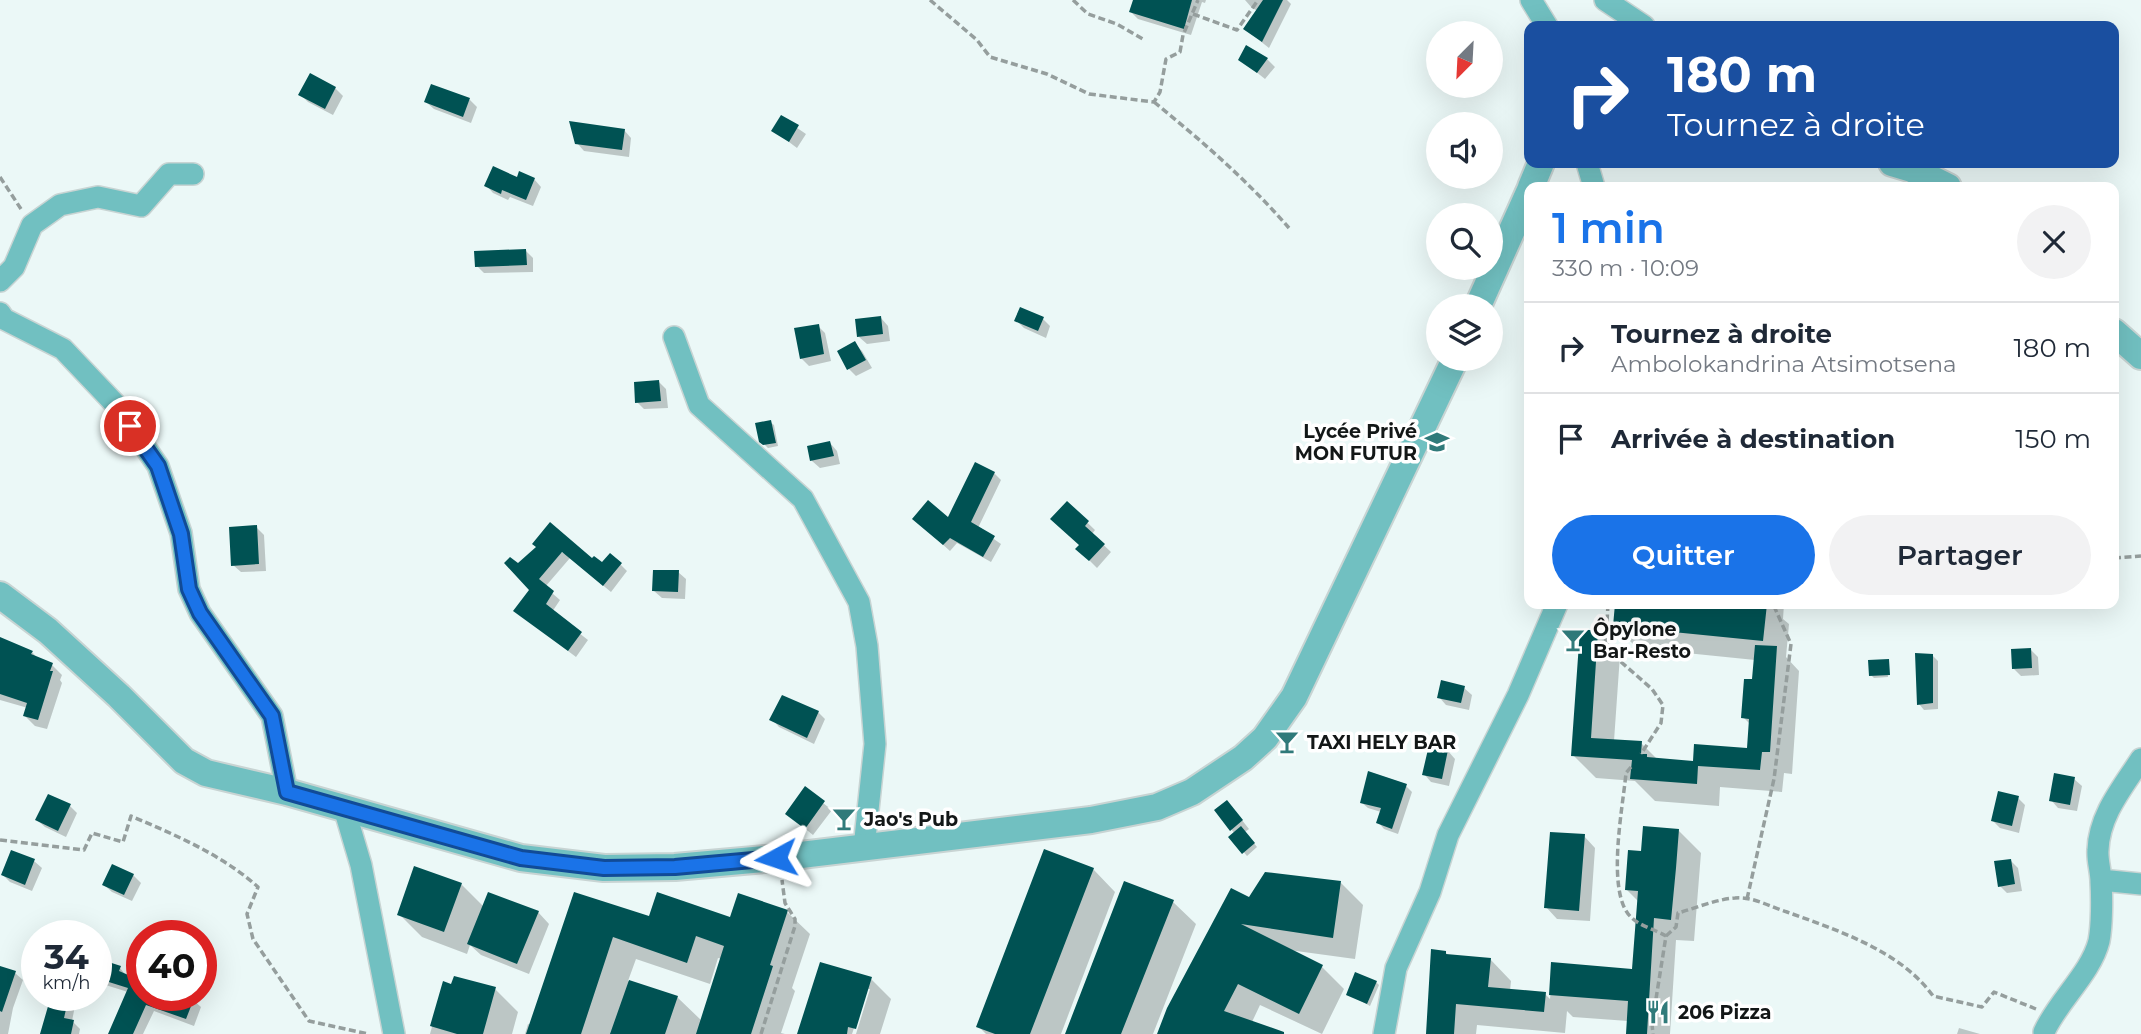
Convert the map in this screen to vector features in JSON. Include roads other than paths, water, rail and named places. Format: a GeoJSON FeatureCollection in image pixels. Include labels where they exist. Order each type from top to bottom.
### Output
{"type":"FeatureCollection","features":[{"type":"Feature","properties":{"kind":"street"},"geometry":{"type":"LineString","coordinates":[[1531,0],[1544,21]]}},
{"type":"Feature","properties":{"kind":"street"},"geometry":{"type":"LineString","coordinates":[[1605,0],[1636,21]]}},
{"type":"Feature","properties":{"kind":"street"},"geometry":{"type":"LineString","coordinates":[[1909,168],[1938,182]]}},
{"type":"Feature","properties":{"kind":"street"},"geometry":{"type":"LineString","coordinates":[[0,281],[13,267],[32,225],[60,205],[98,197],[141,206],[169,174],[193,174]]}},
{"type":"Feature","properties":{"kind":"street"},"geometry":{"type":"LineString","coordinates":[[1483,294],[1524,202]]}},
{"type":"Feature","properties":{"kind":"street"},"geometry":{"type":"LineString","coordinates":[[0,313],[4,319],[63,349],[117,406],[158,466],[181,534],[189,589],[200,613],[272,716],[287,792]]}},
{"type":"Feature","properties":{"kind":"street"},"geometry":{"type":"LineString","coordinates":[[2119,336],[2141,356]]}},
{"type":"Feature","properties":{"kind":"street"},"geometry":{"type":"LineString","coordinates":[[674,337],[699,405],[803,499],[859,602],[867,646],[875,744],[864,848]]}},
{"type":"Feature","properties":{"kind":"street"},"geometry":{"type":"LineString","coordinates":[[0,595],[48,631],[184,761],[206,773],[287,792],[521,858],[604,868],[675,867],[776,858],[1091,820],[1157,807],[1192,792],[1243,758],[1265,738],[1294,697],[1449,371]]}},
{"type":"Feature","properties":{"kind":"street"},"geometry":{"type":"LineString","coordinates":[[1384,1034],[1396,968],[1430,891],[1448,835],[1518,695],[1555,609]]}},
{"type":"Feature","properties":{"kind":"street"},"geometry":{"type":"LineString","coordinates":[[2048,1024],[2087,966],[2098,941],[2100,831],[2109,809],[2141,759]]}},
{"type":"Feature","properties":{"kind":"street"},"geometry":{"type":"LineString","coordinates":[[344,808],[361,866],[394,1034]]}},
{"type":"Feature","properties":{"kind":"street"},"geometry":{"type":"LineString","coordinates":[[2101,880],[2141,884]]}},
{"type":"Feature","properties":{"kind":"place","name":"Lycée Privé MON FUTUR"},"geometry":{"type":"Point","coordinates":[1437,442]}},
{"type":"Feature","properties":{"kind":"place","name":"Ôpylone Bar-Resto"},"geometry":{"type":"Point","coordinates":[1573,640]}},
{"type":"Feature","properties":{"kind":"place","name":"TAXI HELY BAR"},"geometry":{"type":"Point","coordinates":[1287,742]}},
{"type":"Feature","properties":{"kind":"place","name":"Jao's Pub"},"geometry":{"type":"Point","coordinates":[844,819]}},
{"type":"Feature","properties":{"kind":"place","name":"206 Pizza"},"geometry":{"type":"Point","coordinates":[1658,1012]}}]}
